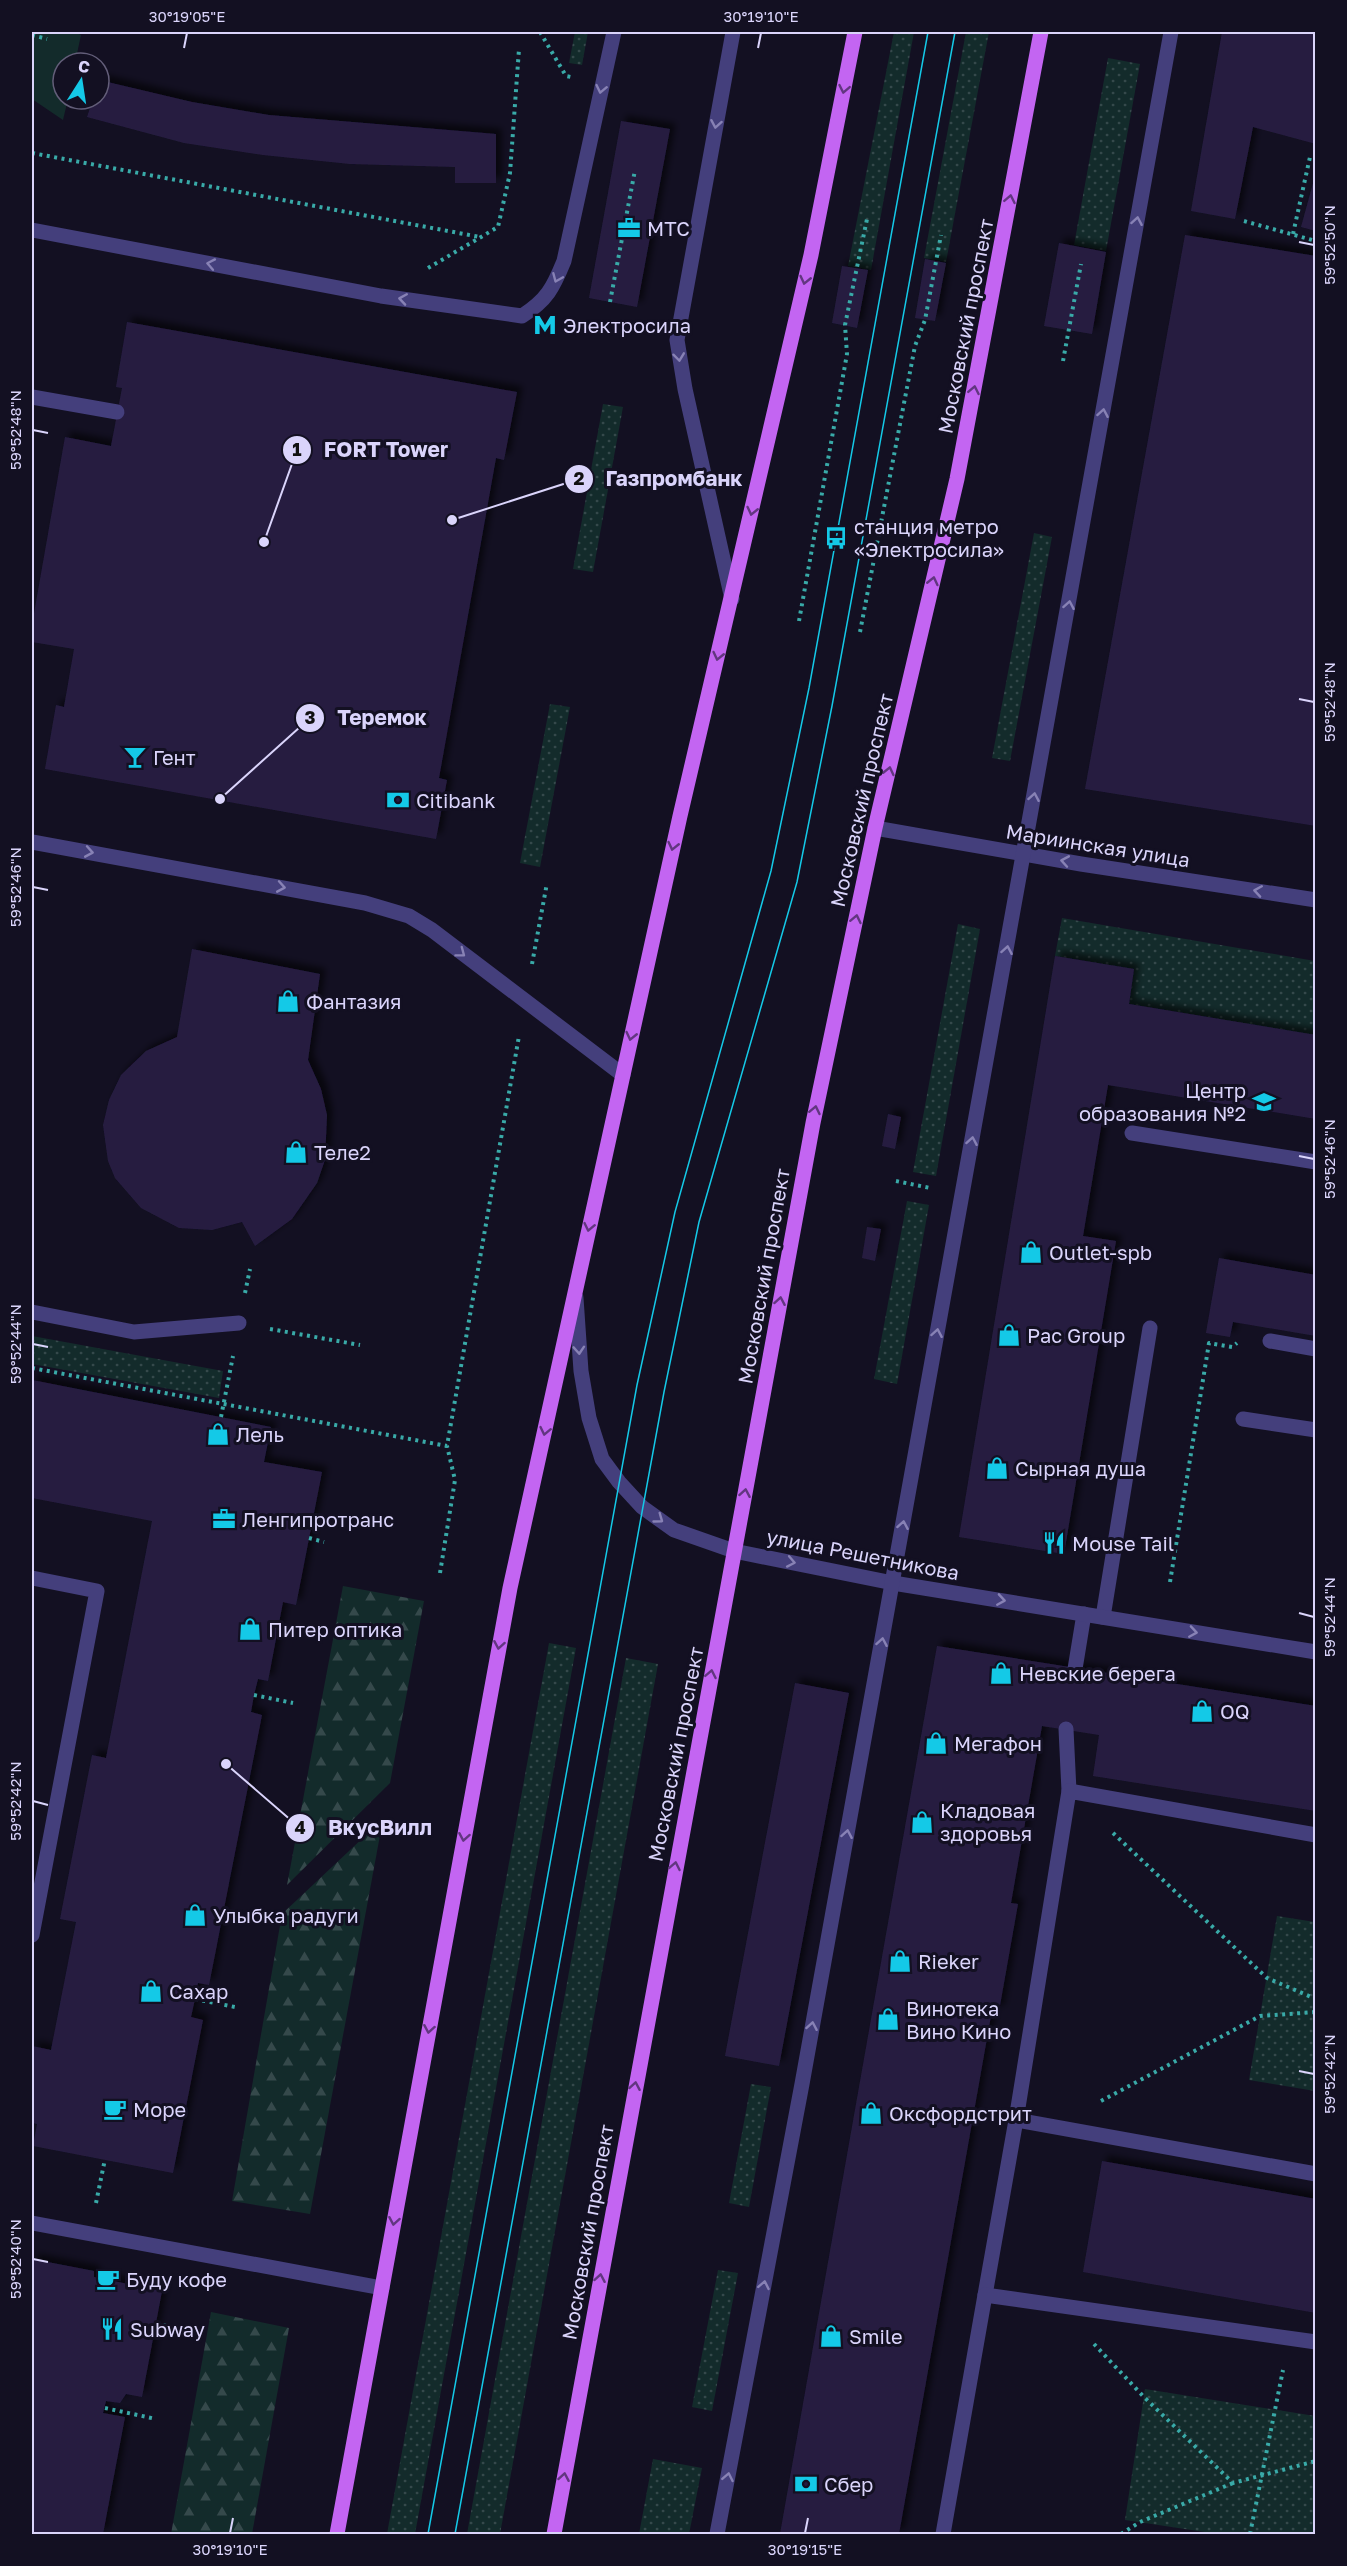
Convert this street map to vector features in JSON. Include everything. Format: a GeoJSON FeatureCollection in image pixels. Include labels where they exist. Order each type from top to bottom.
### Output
{"type":"FeatureCollection","features":[{"type":"Feature","properties":{"kind":"main road"},"geometry":{"type":"LineString","coordinates":[[337,2535],[510,1588],[680,816],[811,255],[855,32]]}},
{"type":"Feature","properties":{"kind":"main road","name":"Московский проспект"},"geometry":{"type":"LineString","coordinates":[[554,2535],[813,1123],[875,828],[957,479],[1041,32]]}},
{"type":"Feature","properties":{"kind":"street"},"geometry":{"type":"LineString","coordinates":[[32,230],[381,296],[522,316],[541,304],[554,286],[564,261],[614,32]]}},
{"type":"Feature","properties":{"kind":"street"},"geometry":{"type":"LineString","coordinates":[[732,599],[685,389],[678,340],[733,32]]}},
{"type":"Feature","properties":{"kind":"street"},"geometry":{"type":"LineString","coordinates":[[717,2535],[893,1583],[1171,32]]}},
{"type":"Feature","properties":{"kind":"street"},"geometry":{"type":"LineString","coordinates":[[32,397],[117,412]]}},
{"type":"Feature","properties":{"kind":"street","name":"Мариинская улица"},"geometry":{"type":"LineString","coordinates":[[875,828],[1024,855],[1316,900]]}},
{"type":"Feature","properties":{"kind":"street"},"geometry":{"type":"LineString","coordinates":[[32,842],[365,903],[400,914],[432,930],[623,1075]]}},
{"type":"Feature","properties":{"kind":"street"},"geometry":{"type":"LineString","coordinates":[[1132,1132],[1316,1162]]}},
{"type":"Feature","properties":{"kind":"street","name":"улица Решетникова"},"geometry":{"type":"LineString","coordinates":[[575,1292],[581,1371],[589,1418],[602,1458],[619,1482],[642,1507],[674,1530],[734,1551],[893,1583],[1316,1652]]}},
{"type":"Feature","properties":{"kind":"street"},"geometry":{"type":"LineString","coordinates":[[32,1312],[134,1332],[239,1323]]}},
{"type":"Feature","properties":{"kind":"street"},"geometry":{"type":"LineString","coordinates":[[1103,1617],[1150,1328]]}},
{"type":"Feature","properties":{"kind":"street"},"geometry":{"type":"LineString","coordinates":[[1270,1341],[1316,1348]]}},
{"type":"Feature","properties":{"kind":"street"},"geometry":{"type":"LineString","coordinates":[[1243,1419],[1316,1430]]}},
{"type":"Feature","properties":{"kind":"street"},"geometry":{"type":"LineString","coordinates":[[32,1578],[97,1591],[32,1935]]}},
{"type":"Feature","properties":{"kind":"street"},"geometry":{"type":"LineString","coordinates":[[1076,1669],[1084,1614]]}},
{"type":"Feature","properties":{"kind":"street"},"geometry":{"type":"LineString","coordinates":[[943,2535],[1016,2120],[1069,1791],[1066,1729]]}},
{"type":"Feature","properties":{"kind":"street"},"geometry":{"type":"LineString","coordinates":[[1069,1791],[1316,1834]]}},
{"type":"Feature","properties":{"kind":"street"},"geometry":{"type":"LineString","coordinates":[[1016,2120],[1316,2174]]}},
{"type":"Feature","properties":{"kind":"street"},"geometry":{"type":"LineString","coordinates":[[32,2223],[382,2288]]}},
{"type":"Feature","properties":{"kind":"street"},"geometry":{"type":"LineString","coordinates":[[986,2295],[1316,2342]]}},
{"type":"Feature","properties":{"kind":"path"},"geometry":{"type":"LineString","coordinates":[[540,32],[566,76]]}},
{"type":"Feature","properties":{"kind":"path"},"geometry":{"type":"LineString","coordinates":[[32,35],[47,39]]}},
{"type":"Feature","properties":{"kind":"path"},"geometry":{"type":"LineString","coordinates":[[381,296],[498,227],[510,172],[519,49]]}},
{"type":"Feature","properties":{"kind":"path"},"geometry":{"type":"LineString","coordinates":[[32,153],[480,237]]}},
{"type":"Feature","properties":{"kind":"path"},"geometry":{"type":"LineString","coordinates":[[1293,234],[1310,157],[1316,157]]}},
{"type":"Feature","properties":{"kind":"path"},"geometry":{"type":"LineString","coordinates":[[610,302],[635,170]]}},
{"type":"Feature","properties":{"kind":"path"},"geometry":{"type":"LineString","coordinates":[[799,621],[847,354],[847,314],[867,219]]}},
{"type":"Feature","properties":{"kind":"path"},"geometry":{"type":"LineString","coordinates":[[1244,221],[1316,241]]}},
{"type":"Feature","properties":{"kind":"path"},"geometry":{"type":"LineString","coordinates":[[860,632],[915,346],[925,320],[941,235]]}},
{"type":"Feature","properties":{"kind":"path"},"geometry":{"type":"LineString","coordinates":[[1063,361],[1081,264]]}},
{"type":"Feature","properties":{"kind":"path"},"geometry":{"type":"LineString","coordinates":[[440,1573],[455,1480],[447,1446],[547,883]]}},
{"type":"Feature","properties":{"kind":"path"},"geometry":{"type":"LineString","coordinates":[[896,1181],[933,1188]]}},
{"type":"Feature","properties":{"kind":"path"},"geometry":{"type":"LineString","coordinates":[[239,1323],[360,1345]]}},
{"type":"Feature","properties":{"kind":"path"},"geometry":{"type":"LineString","coordinates":[[1170,1582],[1209,1343],[1232,1347],[1245,1337],[1270,1341]]}},
{"type":"Feature","properties":{"kind":"path"},"geometry":{"type":"LineString","coordinates":[[32,1368],[447,1446]]}},
{"type":"Feature","properties":{"kind":"path"},"geometry":{"type":"LineString","coordinates":[[309,1538],[324,1542]]}},
{"type":"Feature","properties":{"kind":"path"},"geometry":{"type":"LineString","coordinates":[[254,1695],[293,1703]]}},
{"type":"Feature","properties":{"kind":"path"},"geometry":{"type":"LineString","coordinates":[[1110,1831],[1267,1978],[1316,1999]]}},
{"type":"Feature","properties":{"kind":"path"},"geometry":{"type":"LineString","coordinates":[[195,1999],[236,2007]]}},
{"type":"Feature","properties":{"kind":"path"},"geometry":{"type":"LineString","coordinates":[[1053,2126],[1260,2016],[1316,2012]]}},
{"type":"Feature","properties":{"kind":"path"},"geometry":{"type":"LineString","coordinates":[[91,2233],[105,2159]]}},
{"type":"Feature","properties":{"kind":"path"},"geometry":{"type":"LineString","coordinates":[[1058,2306],[1144,2397],[1233,2483]]}},
{"type":"Feature","properties":{"kind":"path"},"geometry":{"type":"LineString","coordinates":[[156,2324],[174,2327]]}},
{"type":"Feature","properties":{"kind":"path"},"geometry":{"type":"LineString","coordinates":[[1250,2535],[1289,2338]]}},
{"type":"Feature","properties":{"kind":"path"},"geometry":{"type":"LineString","coordinates":[[105,2408],[156,2419]]}},
{"type":"Feature","properties":{"kind":"path"},"geometry":{"type":"LineString","coordinates":[[1121,2535],[1140,2522],[1233,2483],[1316,2461]]}},
{"type":"Feature","properties":{"kind":"green space"},"geometry":{"type":"Polygon","coordinates":[[[32,32],[75,32],[81,35],[78,51],[51,51],[51,111],[65,111],[63,120],[32,99],[32,32]]]}},
{"type":"Feature","properties":{"kind":"green space"},"geometry":{"type":"Polygon","coordinates":[[[575,32],[588,32],[582,65],[569,63],[575,32]]]}},
{"type":"Feature","properties":{"kind":"green space"},"geometry":{"type":"Polygon","coordinates":[[[894,32],[914,32],[871,270],[848,266],[894,32]]]}},
{"type":"Feature","properties":{"kind":"green space"},"geometry":{"type":"Polygon","coordinates":[[[966,32],[989,32],[946,262],[924,258],[966,32]]]}},
{"type":"Feature","properties":{"kind":"green space"},"geometry":{"type":"Polygon","coordinates":[[[1108,58],[1140,64],[1106,251],[1074,245],[1108,58]]]}},
{"type":"Feature","properties":{"kind":"green space"},"geometry":{"type":"Polygon","coordinates":[[[603,404],[623,407],[593,572],[573,569],[603,404]]]}},
{"type":"Feature","properties":{"kind":"green space"},"geometry":{"type":"Polygon","coordinates":[[[1034,533],[1052,537],[1010,761],[992,758],[1034,533]]]}},
{"type":"Feature","properties":{"kind":"green space"},"geometry":{"type":"Polygon","coordinates":[[[550,704],[570,707],[540,867],[520,863],[550,704]]]}},
{"type":"Feature","properties":{"kind":"green space"},"geometry":{"type":"Polygon","coordinates":[[[1062,918],[1315,961],[1315,1035],[1129,1004],[1134,969],[1055,956],[1062,918]]]}},
{"type":"Feature","properties":{"kind":"green space"},"geometry":{"type":"Polygon","coordinates":[[[958,924],[980,929],[936,1176],[913,1172],[958,924]]]}},
{"type":"Feature","properties":{"kind":"green space"},"geometry":{"type":"Polygon","coordinates":[[[907,1201],[929,1205],[897,1384],[874,1379],[907,1201]]]}},
{"type":"Feature","properties":{"kind":"green space"},"geometry":{"type":"Polygon","coordinates":[[[32,1336],[223,1371],[219,1398],[32,1364],[32,1336]]]}},
{"type":"Feature","properties":{"kind":"green space"},"geometry":{"type":"Polygon","coordinates":[[[343,1586],[424,1601],[390,1783],[287,1885],[343,1586]]]}},
{"type":"Feature","properties":{"kind":"green space"},"geometry":{"type":"Polygon","coordinates":[[[549,1643],[576,1648],[415,2534],[387,2534],[549,1643]]]}},
{"type":"Feature","properties":{"kind":"green space"},"geometry":{"type":"Polygon","coordinates":[[[626,1658],[658,1664],[500,2534],[467,2534],[626,1658]]]}},
{"type":"Feature","properties":{"kind":"green space"},"geometry":{"type":"Polygon","coordinates":[[[383,1819],[310,2214],[232,2201],[282,1914],[383,1819]]]}},
{"type":"Feature","properties":{"kind":"green space"},"geometry":{"type":"Polygon","coordinates":[[[1277,1916],[1315,1922],[1315,2091],[1249,2080],[1277,1916]]]}},
{"type":"Feature","properties":{"kind":"green space"},"geometry":{"type":"Polygon","coordinates":[[[751,2084],[771,2087],[749,2207],[729,2203],[751,2084]]]}},
{"type":"Feature","properties":{"kind":"green space"},"geometry":{"type":"Polygon","coordinates":[[[718,2270],[738,2273],[712,2411],[692,2407],[718,2270]]]}},
{"type":"Feature","properties":{"kind":"green space"},"geometry":{"type":"Polygon","coordinates":[[[211,2312],[289,2328],[252,2534],[171,2534],[211,2312]]]}},
{"type":"Feature","properties":{"kind":"green space"},"geometry":{"type":"Polygon","coordinates":[[[1145,2389],[1315,2416],[1315,2534],[1218,2534],[1125,2520],[1145,2389]]]}},
{"type":"Feature","properties":{"kind":"green space"},"geometry":{"type":"Polygon","coordinates":[[[653,2459],[702,2468],[689,2534],[639,2534],[653,2459]]]}},
{"type":"Feature","properties":{"kind":"building"},"geometry":{"type":"Polygon","coordinates":[[[1222,32],[1316,32],[1316,144],[1253,127],[1235,219],[1191,211],[1222,32]]]}},
{"type":"Feature","properties":{"kind":"building"},"geometry":{"type":"Polygon","coordinates":[[[111,83],[192,102],[269,115],[496,134],[496,183],[455,183],[455,167],[350,164],[263,155],[184,143],[87,117],[89,111],[111,111],[111,83]]]}},
{"type":"Feature","properties":{"kind":"building"},"geometry":{"type":"Polygon","coordinates":[[[621,121],[670,129],[637,307],[589,298],[621,121]]]}},
{"type":"Feature","properties":{"kind":"building"},"geometry":{"type":"Polygon","coordinates":[[[1316,176],[1316,231],[1301,227],[1316,176]]]}},
{"type":"Feature","properties":{"kind":"building"},"geometry":{"type":"Polygon","coordinates":[[[1185,235],[1316,256],[1316,826],[1085,789],[1185,235]]]}},
{"type":"Feature","properties":{"kind":"building"},"geometry":{"type":"Polygon","coordinates":[[[1059,243],[1106,252],[1092,334],[1044,326],[1059,243]]]}},
{"type":"Feature","properties":{"kind":"building"},"geometry":{"type":"Polygon","coordinates":[[[925,259],[946,263],[935,321],[915,318],[925,259]]]}},
{"type":"Feature","properties":{"kind":"building"},"geometry":{"type":"Polygon","coordinates":[[[842,266],[868,270],[857,328],[832,323],[842,266]]]}},
{"type":"Feature","properties":{"kind":"building"},"geometry":{"type":"Polygon","coordinates":[[[127,322],[517,392],[504,460],[496,458],[439,778],[447,780],[436,839],[45,769],[56,705],[64,707],[74,649],[32,642],[32,625],[65,437],[111,446],[122,388],[116,387],[127,322]]]}},
{"type":"Feature","properties":{"kind":"building"},"geometry":{"type":"Polygon","coordinates":[[[192,949],[320,974],[308,1060],[321,1089],[327,1115],[325,1160],[317,1183],[292,1219],[255,1246],[242,1222],[212,1230],[179,1228],[141,1208],[115,1178],[108,1161],[103,1125],[109,1100],[121,1075],[146,1051],[177,1037],[192,949]]]}},
{"type":"Feature","properties":{"kind":"building"},"geometry":{"type":"Polygon","coordinates":[[[1055,956],[1134,969],[1129,1004],[1316,1035],[1316,1119],[1108,1085],[1083,1236],[1116,1241],[1064,1554],[959,1537],[1055,956]]]}},
{"type":"Feature","properties":{"kind":"building"},"geometry":{"type":"Polygon","coordinates":[[[888,1114],[901,1117],[895,1149],[882,1146],[888,1114]]]}},
{"type":"Feature","properties":{"kind":"building"},"geometry":{"type":"Polygon","coordinates":[[[867,1227],[881,1229],[875,1261],[862,1258],[867,1227]]]}},
{"type":"Feature","properties":{"kind":"building"},"geometry":{"type":"Polygon","coordinates":[[[1219,1258],[1316,1275],[1316,1336],[1233,1322],[1230,1337],[1206,1333],[1219,1258]]]}},
{"type":"Feature","properties":{"kind":"building"},"geometry":{"type":"Polygon","coordinates":[[[32,1380],[271,1427],[264,1462],[322,1472],[296,1605],[283,1602],[268,1681],[258,1679],[254,1695],[251,1712],[262,1715],[209,1985],[198,1983],[191,2017],[203,2020],[173,2173],[33,2146],[37,2124],[32,2123],[32,2046],[51,2050],[76,1922],[60,1919],[92,1755],[106,1758],[152,1521],[32,1498],[32,1380]]]}},
{"type":"Feature","properties":{"kind":"building"},"geometry":{"type":"Polygon","coordinates":[[[937,1646],[1316,1706],[1316,1811],[1093,1776],[1099,1735],[1042,1726],[1011,1903],[1018,1904],[999,2011],[992,2010],[899,2534],[780,2534],[937,1646]]]}},
{"type":"Feature","properties":{"kind":"building"},"geometry":{"type":"Polygon","coordinates":[[[795,1683],[849,1693],[779,2066],[725,2056],[795,1683]]]}},
{"type":"Feature","properties":{"kind":"building"},"geometry":{"type":"Polygon","coordinates":[[[1102,2161],[1316,2199],[1316,2313],[1083,2272],[1102,2161]]]}},
{"type":"Feature","properties":{"kind":"building"},"geometry":{"type":"Polygon","coordinates":[[[32,2259],[94,2271],[94,2277],[162,2291],[142,2397],[126,2394],[120,2403],[106,2401],[103,2413],[125,2417],[103,2534],[32,2534],[32,2259]]]}},
{"type":"Feature","properties":{"kind":"tram line"},"geometry":{"type":"LineString","coordinates":[[428,2534],[637,1385],[675,1212],[771,871],[809,688],[928,32]]}},
{"type":"Feature","properties":{"kind":"tram line"},"geometry":{"type":"LineString","coordinates":[[455,2534],[664,1392],[699,1222],[797,882],[832,706],[955,32]]}},
{"type":"Feature","properties":{"kind":"place","name":"МТС"},"geometry":{"type":"Point","coordinates":[629,228]}},
{"type":"Feature","properties":{"kind":"place","name":"Электросила"},"geometry":{"type":"Point","coordinates":[545,325]}},
{"type":"Feature","properties":{"kind":"place","name":"Газпромбанк"},"geometry":{"type":"Point","coordinates":[452,520]}},
{"type":"Feature","properties":{"kind":"place","name":"станция метро «Электросила»"},"geometry":{"type":"Point","coordinates":[836,538]}},
{"type":"Feature","properties":{"kind":"place","name":"FORT Tower"},"geometry":{"type":"Point","coordinates":[264,542]}},
{"type":"Feature","properties":{"kind":"place","name":"Гент"},"geometry":{"type":"Point","coordinates":[135,757]}},
{"type":"Feature","properties":{"kind":"place","name":"Теремок"},"geometry":{"type":"Point","coordinates":[220,799]}},
{"type":"Feature","properties":{"kind":"place","name":"Citibank"},"geometry":{"type":"Point","coordinates":[398,800]}},
{"type":"Feature","properties":{"kind":"place","name":"Фантазия"},"geometry":{"type":"Point","coordinates":[288,1001]}},
{"type":"Feature","properties":{"kind":"place","name":"Центр образования №2"},"geometry":{"type":"Point","coordinates":[1264,1102]}},
{"type":"Feature","properties":{"kind":"place","name":"Теле2"},"geometry":{"type":"Point","coordinates":[296,1152]}},
{"type":"Feature","properties":{"kind":"place","name":"Outlet-spb"},"geometry":{"type":"Point","coordinates":[1031,1252]}},
{"type":"Feature","properties":{"kind":"place","name":"Pac Group"},"geometry":{"type":"Point","coordinates":[1009,1335]}},
{"type":"Feature","properties":{"kind":"place","name":"Лель"},"geometry":{"type":"Point","coordinates":[218,1434]}},
{"type":"Feature","properties":{"kind":"place","name":"Сырная душа"},"geometry":{"type":"Point","coordinates":[997,1468]}},
{"type":"Feature","properties":{"kind":"place","name":"Ленгипротранс"},"geometry":{"type":"Point","coordinates":[224,1519]}},
{"type":"Feature","properties":{"kind":"place","name":"Mouse Tail"},"geometry":{"type":"Point","coordinates":[1054,1543]}},
{"type":"Feature","properties":{"kind":"place","name":"Питер оптика"},"geometry":{"type":"Point","coordinates":[250,1629]}},
{"type":"Feature","properties":{"kind":"place","name":"Невские берега"},"geometry":{"type":"Point","coordinates":[1001,1673]}},
{"type":"Feature","properties":{"kind":"place","name":"OQ"},"geometry":{"type":"Point","coordinates":[1202,1711]}},
{"type":"Feature","properties":{"kind":"place","name":"Мегафон"},"geometry":{"type":"Point","coordinates":[936,1743]}},
{"type":"Feature","properties":{"kind":"place","name":"ВкусВилл"},"geometry":{"type":"Point","coordinates":[226,1764]}},
{"type":"Feature","properties":{"kind":"place","name":"Кладовая здоровья"},"geometry":{"type":"Point","coordinates":[922,1822]}},
{"type":"Feature","properties":{"kind":"place","name":"Улыбка радуги"},"geometry":{"type":"Point","coordinates":[195,1915]}},
{"type":"Feature","properties":{"kind":"place","name":"Rieker"},"geometry":{"type":"Point","coordinates":[900,1961]}},
{"type":"Feature","properties":{"kind":"place","name":"Сахар"},"geometry":{"type":"Point","coordinates":[151,1991]}},
{"type":"Feature","properties":{"kind":"place","name":"Винотека Вино Кино"},"geometry":{"type":"Point","coordinates":[888,2019]}},
{"type":"Feature","properties":{"kind":"place","name":"Море"},"geometry":{"type":"Point","coordinates":[115,2109]}},
{"type":"Feature","properties":{"kind":"place","name":"Оксфордстрит"},"geometry":{"type":"Point","coordinates":[871,2113]}},
{"type":"Feature","properties":{"kind":"place","name":"Буду кофе"},"geometry":{"type":"Point","coordinates":[108,2279]}},
{"type":"Feature","properties":{"kind":"place","name":"Subway"},"geometry":{"type":"Point","coordinates":[112,2329]}},
{"type":"Feature","properties":{"kind":"place","name":"Smile"},"geometry":{"type":"Point","coordinates":[831,2336]}},
{"type":"Feature","properties":{"kind":"place","name":"Сбер"},"geometry":{"type":"Point","coordinates":[806,2484]}}]}
